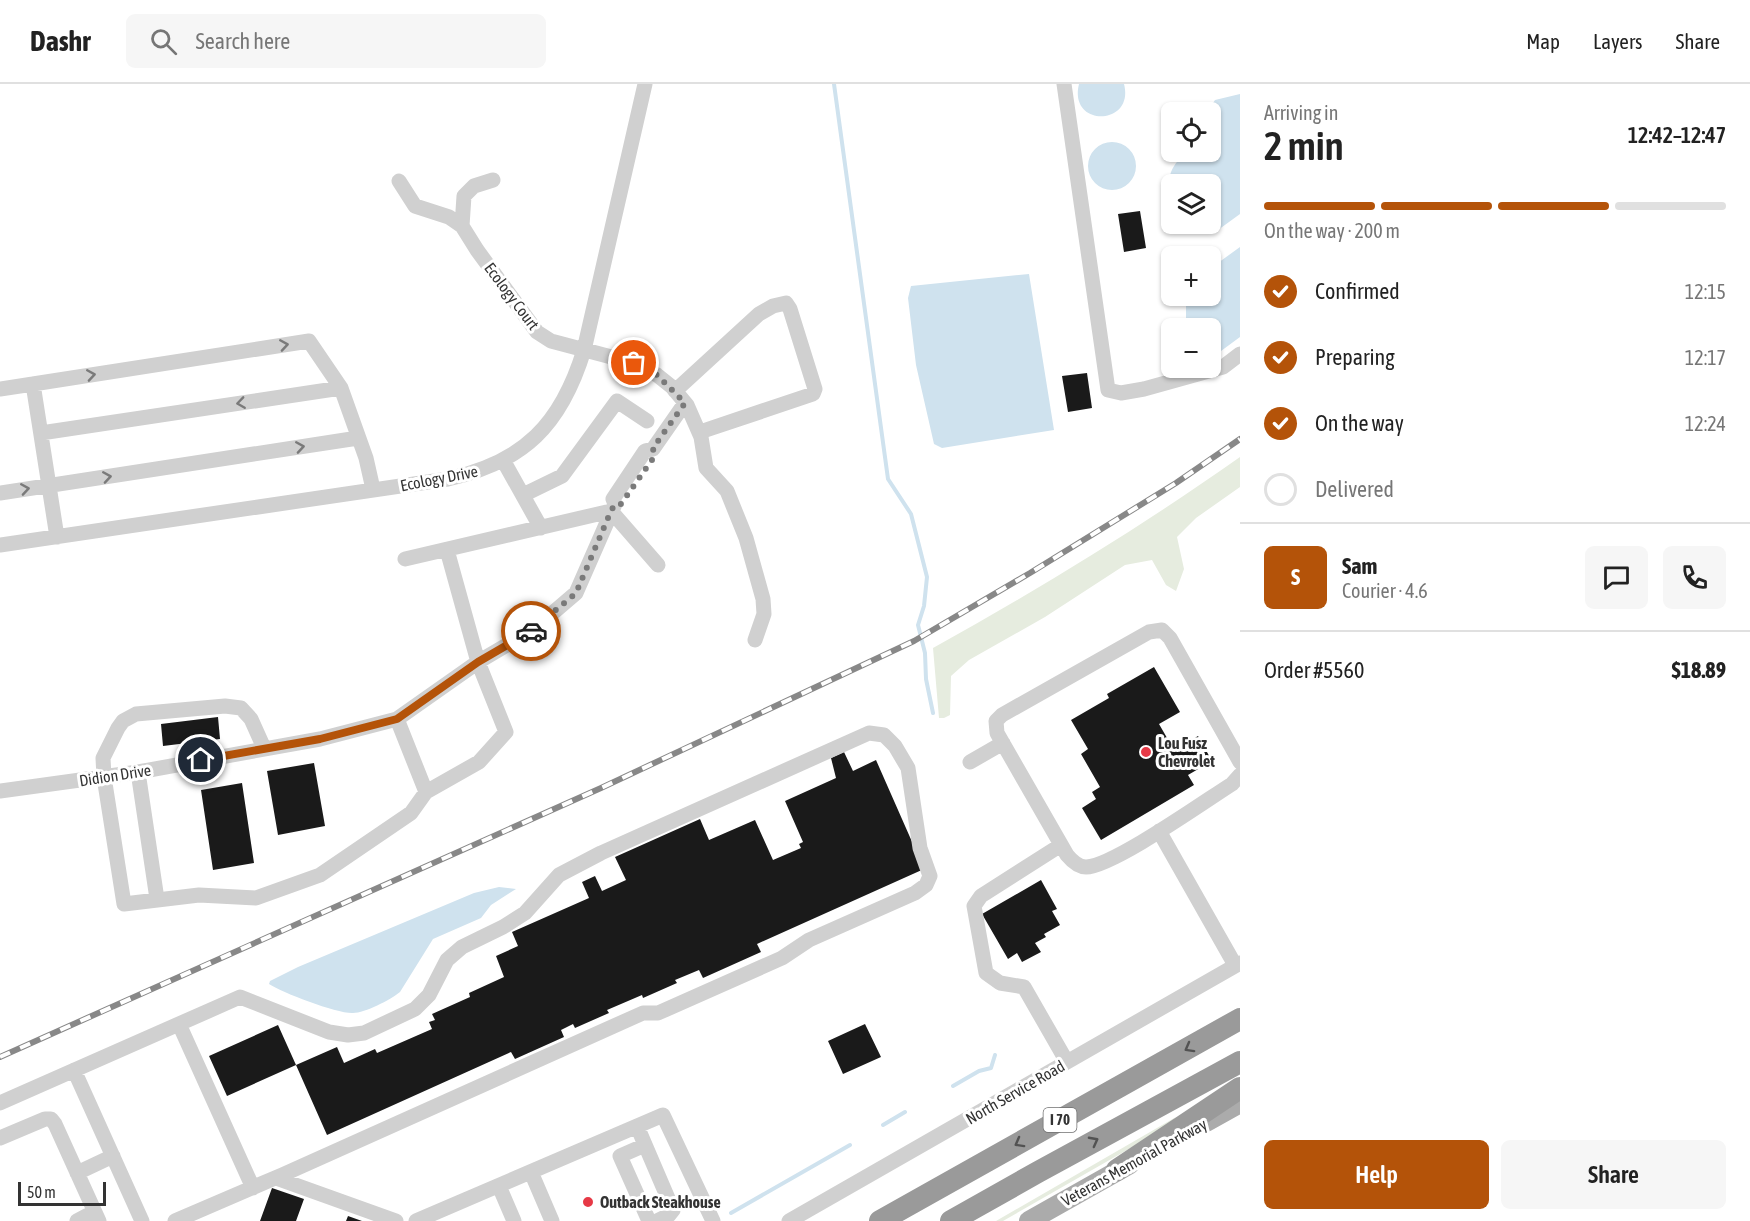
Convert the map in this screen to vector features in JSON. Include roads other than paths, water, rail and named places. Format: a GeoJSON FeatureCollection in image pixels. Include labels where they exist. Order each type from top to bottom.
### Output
{"type":"FeatureCollection","features":[{"type":"Feature","properties":{"kind":"highway","name":"I 70"},"geometry":{"type":"LineString","coordinates":[[880,1221],[1240,1019]]}},
{"type":"Feature","properties":{"kind":"highway","name":"I 70"},"geometry":{"type":"LineString","coordinates":[[951,1221],[1240,1062]]}},
{"type":"Feature","properties":{"kind":"highway"},"geometry":{"type":"LineString","coordinates":[[1117,1170],[1240,1088]]}},
{"type":"Feature","properties":{"kind":"main road","name":"Veterans Memorial Parkway"},"geometry":{"type":"LineString","coordinates":[[1029,1221],[1240,1103]]}},
{"type":"Feature","properties":{"kind":"street","name":"Ecology Drive"},"geometry":{"type":"LineString","coordinates":[[0,545],[448,479],[484,470],[523,448],[554,416],[575,378],[584,350],[645,84]]}},
{"type":"Feature","properties":{"kind":"street"},"geometry":{"type":"LineString","coordinates":[[1064,84],[1108,390],[1121,393],[1144,389],[1223,367],[1240,354]]}},
{"type":"Feature","properties":{"kind":"street"},"geometry":{"type":"LineString","coordinates":[[462,226],[464,196],[474,186],[493,180]]}},
{"type":"Feature","properties":{"kind":"street"},"geometry":{"type":"LineString","coordinates":[[399,181],[415,206],[449,217],[462,226]]}},
{"type":"Feature","properties":{"kind":"street","name":"Ecology Court"},"geometry":{"type":"LineString","coordinates":[[462,226],[537,332],[551,341],[634,363],[657,375],[680,397]]}},
{"type":"Feature","properties":{"kind":"street"},"geometry":{"type":"LineString","coordinates":[[405,559],[541,528],[621,504],[654,457],[653,448],[680,397],[759,314],[773,306],[786,303],[790,309],[815,390],[813,394],[700,432]]}},
{"type":"Feature","properties":{"kind":"street"},"geometry":{"type":"LineString","coordinates":[[0,389],[309,341],[341,388],[366,458],[373,489]]}},
{"type":"Feature","properties":{"kind":"street"},"geometry":{"type":"LineString","coordinates":[[33,384],[57,537]]}},
{"type":"Feature","properties":{"kind":"street"},"geometry":{"type":"LineString","coordinates":[[41,433],[341,388]]}},
{"type":"Feature","properties":{"kind":"street"},"geometry":{"type":"LineString","coordinates":[[680,397],[700,432],[706,468],[727,491],[746,538],[763,599],[764,615],[755,640]]}},
{"type":"Feature","properties":{"kind":"street"},"geometry":{"type":"LineString","coordinates":[[523,495],[562,476],[617,400],[647,421]]}},
{"type":"Feature","properties":{"kind":"street"},"geometry":{"type":"LineString","coordinates":[[0,493],[358,438]]}},
{"type":"Feature","properties":{"kind":"street"},"geometry":{"type":"LineString","coordinates":[[503,460],[541,528]]}},
{"type":"Feature","properties":{"kind":"street"},"geometry":{"type":"LineString","coordinates":[[613,508],[658,565]]}},
{"type":"Feature","properties":{"kind":"street"},"geometry":{"type":"LineString","coordinates":[[426,792],[397,719],[478,662],[534,629],[576,593],[613,508]]}},
{"type":"Feature","properties":{"kind":"street"},"geometry":{"type":"LineString","coordinates":[[264,748],[251,719],[241,708],[225,706],[136,714],[123,721],[117,728],[103,758],[124,904],[199,895],[256,898],[320,874],[411,813],[426,792],[479,762],[506,732],[478,662],[447,550]]}},
{"type":"Feature","properties":{"kind":"street"},"geometry":{"type":"LineString","coordinates":[[1240,762],[1170,638],[1162,630],[1149,632],[1002,715],[996,721],[997,733],[1061,845],[1074,863],[1085,867],[1101,864],[1159,831],[1232,784],[1240,775]]}},
{"type":"Feature","properties":{"kind":"street","name":"Didion Drive"},"geometry":{"type":"LineString","coordinates":[[0,791],[138,772],[320,739],[397,719]]}},
{"type":"Feature","properties":{"kind":"street"},"geometry":{"type":"LineString","coordinates":[[0,1103],[240,997],[329,1032],[348,1035],[364,1033],[415,1009],[429,995],[447,960],[462,947],[503,927],[525,913],[559,875],[601,853],[869,733],[884,735],[895,746],[908,768],[920,848],[930,876],[926,885],[809,940],[782,958],[658,1013],[644,1013],[176,1221]]}},
{"type":"Feature","properties":{"kind":"street"},"geometry":{"type":"LineString","coordinates":[[970,762],[1003,743]]}},
{"type":"Feature","properties":{"kind":"street"},"geometry":{"type":"LineString","coordinates":[[138,772],[157,899]]}},
{"type":"Feature","properties":{"kind":"street"},"geometry":{"type":"LineString","coordinates":[[1159,831],[1238,964]]}},
{"type":"Feature","properties":{"kind":"street"},"geometry":{"type":"LineString","coordinates":[[1061,845],[981,896],[974,906],[986,972],[1000,983],[1024,987],[1067,1062]]}},
{"type":"Feature","properties":{"kind":"street","name":"North Service Road"},"geometry":{"type":"LineString","coordinates":[[789,1221],[1238,964]]}},
{"type":"Feature","properties":{"kind":"street"},"geometry":{"type":"LineString","coordinates":[[179,1024],[253,1188]]}},
{"type":"Feature","properties":{"kind":"street"},"geometry":{"type":"LineString","coordinates":[[74,1070],[142,1221]]}},
{"type":"Feature","properties":{"kind":"street"},"geometry":{"type":"LineString","coordinates":[[423,1220],[663,1115],[713,1221]]}},
{"type":"Feature","properties":{"kind":"street"},"geometry":{"type":"LineString","coordinates":[[0,1138],[45,1119],[51,1119],[56,1124],[96,1216],[77,1221]]}},
{"type":"Feature","properties":{"kind":"street"},"geometry":{"type":"LineString","coordinates":[[637,1126],[673,1210],[669,1215],[657,1221]]}},
{"type":"Feature","properties":{"kind":"street"},"geometry":{"type":"LineString","coordinates":[[645,1145],[620,1156],[649,1221]]}},
{"type":"Feature","properties":{"kind":"street"},"geometry":{"type":"LineString","coordinates":[[77,1173],[113,1156]]}},
{"type":"Feature","properties":{"kind":"street"},"geometry":{"type":"LineString","coordinates":[[531,1172],[552,1221]]}},
{"type":"Feature","properties":{"kind":"street"},"geometry":{"type":"LineString","coordinates":[[276,1178],[396,1221]]}},
{"type":"Feature","properties":{"kind":"street"},"geometry":{"type":"LineString","coordinates":[[499,1186],[514,1221]]}},
{"type":"Feature","properties":{"kind":"water"},"geometry":{"type":"Polygon","coordinates":[[[1079,84],[1124,84],[1125,98],[1120,108],[1112,114],[1102,116],[1091,114],[1083,108],[1078,98],[1079,84]]]}},
{"type":"Feature","properties":{"kind":"water"},"geometry":{"type":"Polygon","coordinates":[[[1240,94],[1240,214],[1221,228],[1221,174],[1170,174],[1177,162],[1221,162],[1221,102],[1214,102],[1240,94]]]}},
{"type":"Feature","properties":{"kind":"water"},"geometry":{"type":"Polygon","coordinates":[[[1107,142],[1117,142],[1129,149],[1136,161],[1136,171],[1129,183],[1117,190],[1107,190],[1092,179],[1088,171],[1088,161],[1099,146],[1107,142]]]}},
{"type":"Feature","properties":{"kind":"water"},"geometry":{"type":"Polygon","coordinates":[[[1240,247],[1240,337],[1221,351],[1221,318],[1186,318],[1186,306],[1221,306],[1221,261],[1240,247]]]}},
{"type":"Feature","properties":{"kind":"water"},"geometry":{"type":"Polygon","coordinates":[[[1029,274],[1054,430],[942,448],[934,444],[916,365],[908,298],[911,286],[1029,274]]]}},
{"type":"Feature","properties":{"kind":"water"},"geometry":{"type":"Polygon","coordinates":[[[499,887],[516,889],[491,905],[481,918],[433,939],[400,992],[371,1008],[353,1013],[336,1010],[269,984],[270,981],[298,967],[474,893],[499,887]]]}},
{"type":"Feature","properties":{"kind":"waterway"},"geometry":{"type":"LineString","coordinates":[[834,84],[888,479],[911,514],[927,577],[924,606],[918,625],[925,653],[926,679],[933,713]]}},
{"type":"Feature","properties":{"kind":"waterway"},"geometry":{"type":"LineString","coordinates":[[953,1086],[979,1071],[991,1068],[995,1055]]}},
{"type":"Feature","properties":{"kind":"waterway"},"geometry":{"type":"LineString","coordinates":[[883,1125],[905,1112]]}},
{"type":"Feature","properties":{"kind":"waterway"},"geometry":{"type":"LineString","coordinates":[[731,1213],[850,1145]]}},
{"type":"Feature","properties":{"kind":"railway"},"geometry":{"type":"LineString","coordinates":[[0,1057],[601,788],[914,641],[1176,483],[1240,439]]}},
{"type":"Feature","properties":{"kind":"place","name":"Lou Fusz Chevrolet"},"geometry":{"type":"Point","coordinates":[1146,752]}},
{"type":"Feature","properties":{"kind":"place","name":"Outback Steakhouse"},"geometry":{"type":"Point","coordinates":[588,1202]}}]}
